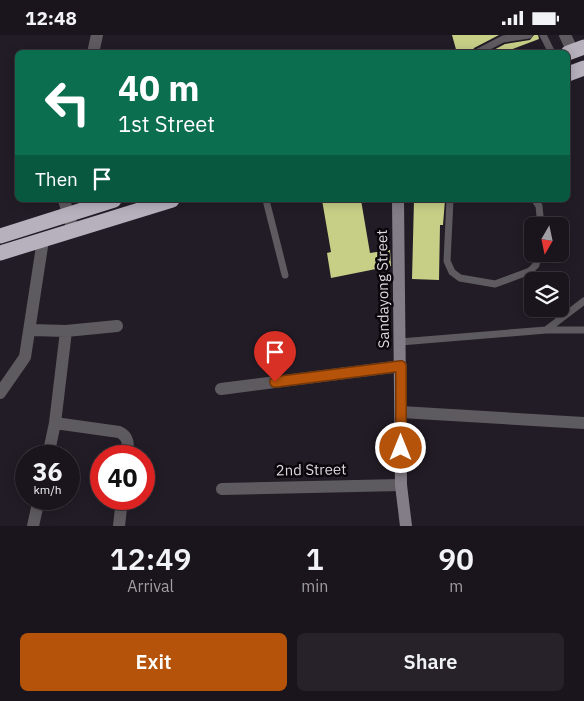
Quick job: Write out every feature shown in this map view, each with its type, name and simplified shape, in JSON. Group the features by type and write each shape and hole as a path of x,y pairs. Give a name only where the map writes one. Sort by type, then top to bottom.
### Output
{"highway":[{"path":"570,73 584,68"},
{"path":"0,235 67,207 101,202"},
{"path":"0,253 166,202"}],"street":[{"path":"94,50 97,35"},
{"path":"565,35 575,51"},
{"name":"Sandayong Street","path":"398,202 401,485 406,526"},
{"path":"67,207 74,231"},
{"path":"0,393 25,357 43,240"},
{"path":"30,330 66,331 117,326"},
{"path":"50,445 55,423 66,331"},
{"path":"222,389 401,366"},
{"path":"401,412 584,423"},
{"path":"55,423 119,432 124,434 128,445"},
{"name":"2nd Street","path":"222,489 401,485"},
{"path":"33,526 37,510"},
{"path":"119,526 121,510"}],"lane":[{"path":"482,50 504,39 530,35"},
{"path":"543,35 550,50"},
{"path":"267,202 285,275"},
{"path":"450,202 447,261 452,272 460,278 495,284 530,271 536,263"},
{"path":"536,202 539,206 540,217"},
{"path":"546,330 584,301"},
{"path":"400,342 546,330 584,330"}],"building":[{"path":"452,35 499,35 473,50 456,50"},
{"path":"534,35 538,35 539,39 510,50 494,50 505,44 530,40"},
{"path":"322,202 361,202 370,253 390,250 391,266 331,278 327,253 331,252"},
{"path":"414,202 445,202 443,225 440,225 439,280 412,279"},
{"path":"280,356 283,373 269,375 266,359"}],"route":[{"path":"275,382 401,366 401,448"}]}
